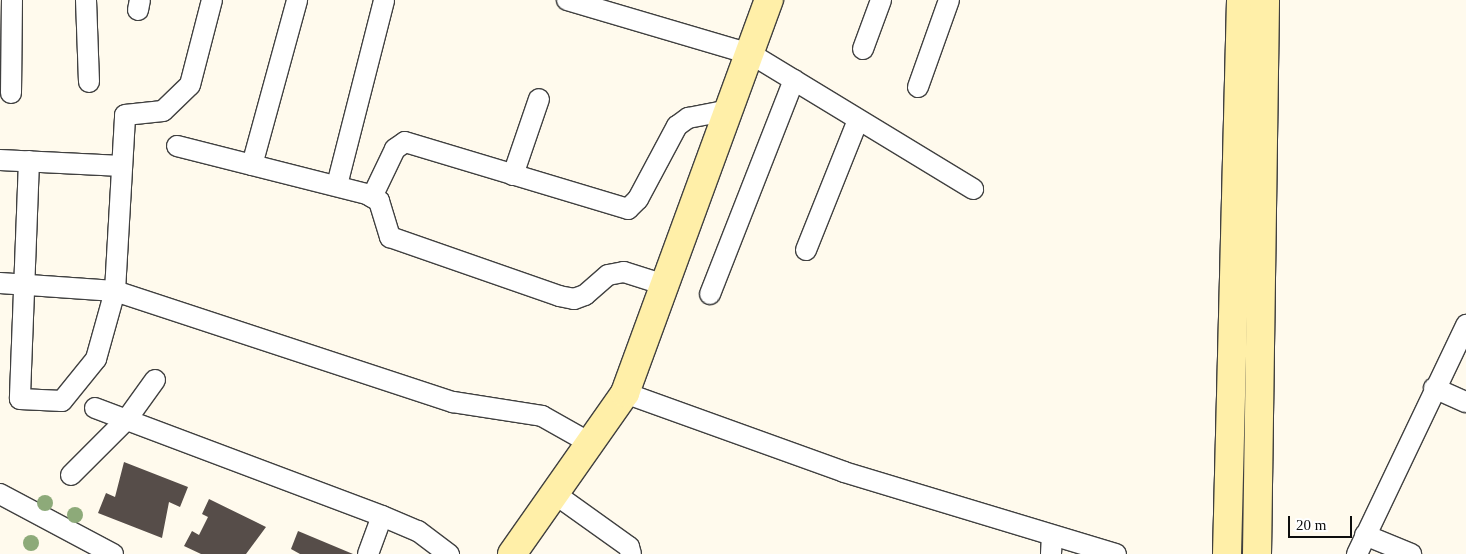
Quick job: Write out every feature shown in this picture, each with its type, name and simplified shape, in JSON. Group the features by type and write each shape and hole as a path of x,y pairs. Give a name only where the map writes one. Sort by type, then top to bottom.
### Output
{"street":[{"path":"11,93 12,0"},
{"path":"86,0 89,82"},
{"path":"29,161 20,399 62,401 96,360 115,291 125,115 163,111 190,85 212,0"},
{"path":"252,166 297,0"},
{"path":"337,185 384,0"},
{"path":"567,0 751,54 973,189"},
{"path":"512,554 624,393 751,54 769,0"},
{"path":"862,49 880,0"},
{"path":"918,87 949,0"},
{"path":"1227,554 1241,0"},
{"path":"1257,554 1266,0"},
{"path":"710,294 794,80"},
{"path":"513,175 539,99"},
{"path":"372,197 395,149 405,142 628,210 677,126 688,118 730,110"},
{"path":"806,250 858,120"},
{"path":"176,146 252,166 337,185 372,197 379,201 390,237 558,296 574,299 585,295 608,274 624,272 665,285"},
{"path":"0,160 122,166"},
{"path":"0,283 115,291 453,402 542,416 590,443"},
{"path":"1357,554 1434,388 1466,324"},
{"path":"71,475 127,420 155,380"},
{"path":"1434,388 1466,402"},
{"path":"624,393 1052,545 1116,554"},
{"path":"96,408 382,516 418,531 449,554"},
{"path":"0,494 113,554"},
{"path":"554,494 629,547 631,554"},
{"path":"368,554 382,516"},
{"path":"1365,536 1410,554"}],"building":[{"path":"124,462 188,487 180,507 169,502 162,538 98,513 106,493 115,497"},
{"path":"209,499 266,527 246,554 201,554 184,546 192,531 199,535 208,517 202,514"},
{"path":"298,531 353,554 300,554 291,549"}]}
